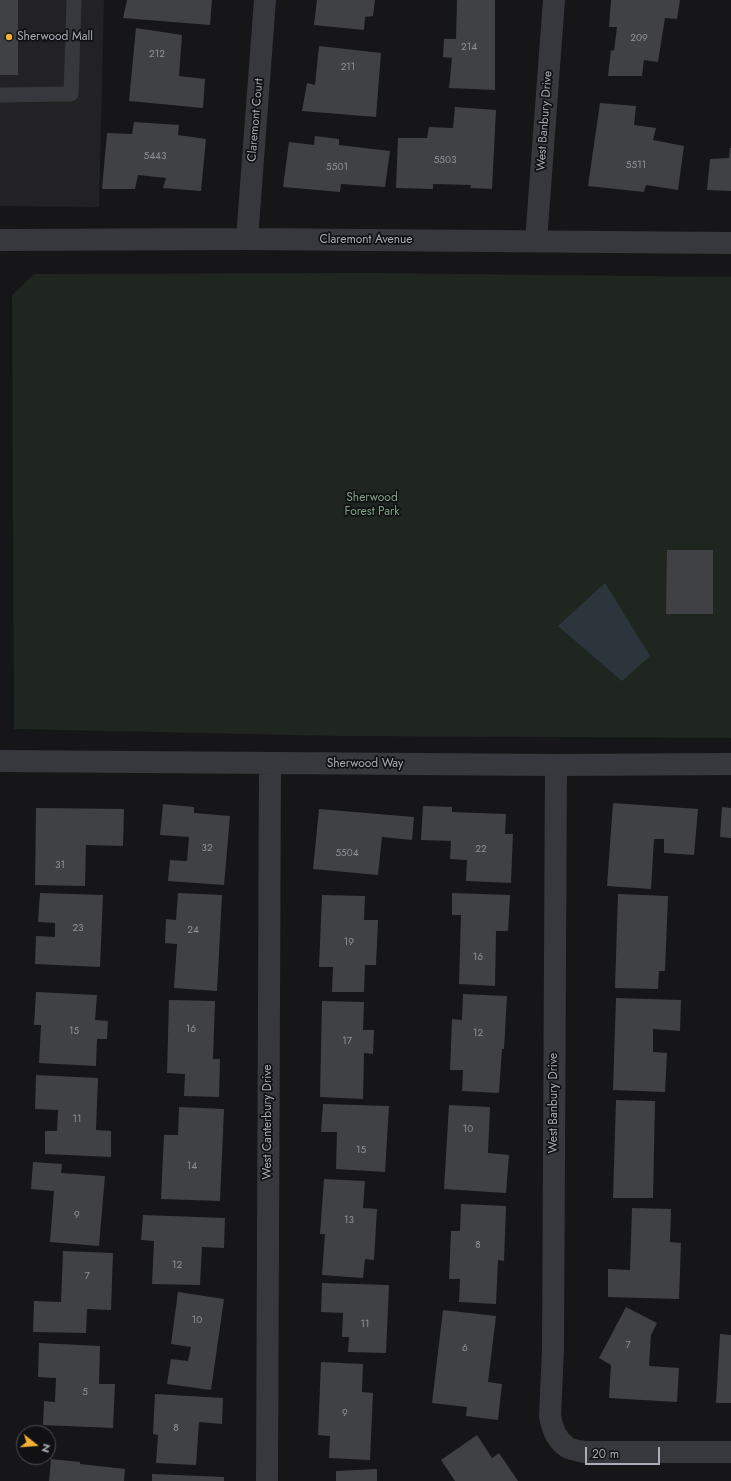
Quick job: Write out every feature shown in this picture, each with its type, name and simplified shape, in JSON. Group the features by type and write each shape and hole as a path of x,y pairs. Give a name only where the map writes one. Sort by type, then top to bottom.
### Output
{"street":[{"name":"Claremont Court","path":"247,239 265,0"},
{"name":"West Banbury Drive","path":"536,241 554,0"},
{"name":"Claremont Avenue","path":"0,240 247,239 731,243"},
{"name":"Sherwood Way","path":"0,761 270,764 731,764"},
{"name":"West Canterbury Drive","path":"267,1481 270,764"},
{"name":"West Banbury Drive","path":"556,765 553,1348 550,1416 551,1426 557,1438 567,1447 585,1452 731,1452"}],"lane":[{"path":"0,95 71,94 74,0"}],"shaded area":[{"path":"0,0 104,0 99,207 0,206"},
{"path":"605,583 650,656 622,681 558,626"}],"green space":[{"name":"Sherwood Forest Park","path":"373,273 731,277 731,738 341,736 14,729 12,295 34,274"}],"building":[{"name":"Sherwood Mall","path":"0,0 18,0 18,75 0,75"},
{"path":"127,0 212,0 210,25 123,18"},
{"path":"317,0 375,0 373,16 365,17 364,30 314,25"},
{"path":"457,0 495,0 495,90 449,88 452,58 443,57 444,39 456,39"},
{"path":"611,0 680,0 677,19 665,18 658,62 644,60 642,76 608,76 611,50 614,51 617,27 609,27"},
{"path":"136,28 182,35 179,76 205,79 203,108 129,101"},
{"path":"319,46 381,53 376,117 302,111 307,83 315,85"},
{"path":"600,103 636,106 634,125 656,128 653,140 684,146 678,190 646,185 644,192 588,186"},
{"path":"455,107 496,110 492,189 470,188 471,185 433,184 433,189 396,188 398,138 427,138 429,127 453,128"},
{"path":"134,122 179,125 178,135 206,139 201,191 163,188 166,178 138,175 135,189 102,189 107,133 132,134"},
{"path":"315,136 339,139 339,145 390,151 385,187 341,184 340,192 283,187 289,142 314,145"},
{"path":"730,148 731,191 707,190 710,159 729,158"},
{"path":"667,550 713,550 713,614 666,614"},
{"path":"613,803 698,809 694,855 664,853 664,839 654,839 651,889 607,886"},
{"path":"163,804 194,807 194,813 230,816 224,885 168,881 170,860 187,861 189,837 160,835"},
{"path":"423,806 452,807 452,812 506,814 505,834 513,834 511,883 466,881 467,860 450,859 451,841 421,840"},
{"path":"722,807 731,808 731,838 720,837"},
{"path":"36,808 124,809 123,846 86,845 85,886 35,885"},
{"path":"319,809 414,817 412,840 382,837 378,875 313,869"},
{"path":"40,893 103,895 100,967 35,964 36,936 55,937 55,923 38,922"},
{"path":"178,893 222,895 217,991 174,988 177,944 165,943 166,919 176,920"},
{"path":"452,893 510,895 508,931 496,931 495,986 459,984 461,915 452,915"},
{"path":"618,894 668,896 665,971 659,971 658,989 615,988"},
{"path":"322,895 365,896 364,920 378,920 376,965 365,965 364,992 332,992 333,967 319,967"},
{"path":"36,992 97,995 95,1020 108,1021 107,1039 97,1039 96,1066 39,1063 41,1025 34,1025"},
{"path":"463,994 507,996 504,1049 502,1049 499,1093 462,1091 463,1070 450,1070 452,1019 462,1020"},
{"path":"616,998 681,1000 680,1031 653,1029 653,1052 667,1053 665,1092 613,1090"},
{"path":"169,1000 215,1001 213,1059 220,1059 219,1097 184,1096 185,1074 167,1073"},
{"path":"322,1001 364,1002 363,1030 374,1030 373,1054 364,1053 363,1099 320,1097"},
{"path":"36,1075 98,1078 96,1130 111,1131 111,1157 45,1154 45,1131 57,1131 58,1110 35,1109"},
{"path":"616,1100 655,1101 653,1198 613,1198"},
{"path":"323,1104 389,1106 385,1172 336,1169 337,1132 321,1132"},
{"path":"449,1105 490,1107 488,1153 509,1155 506,1193 444,1189"},
{"path":"179,1107 224,1109 220,1201 161,1199 164,1135 178,1135"},
{"path":"33,1162 62,1164 61,1173 105,1176 99,1246 50,1242 54,1191 31,1189"},
{"path":"324,1179 365,1181 363,1208 377,1209 374,1260 365,1259 363,1278 322,1275 325,1234 320,1234"},
{"path":"461,1204 506,1206 504,1261 498,1260 496,1304 459,1302 460,1279 449,1279 451,1231 460,1231"},
{"path":"632,1208 671,1209 670,1242 681,1243 679,1299 608,1297 608,1269 630,1270"},
{"path":"143,1215 225,1218 224,1248 202,1247 200,1285 152,1284 154,1241 141,1240"},
{"path":"63,1251 113,1253 111,1310 87,1309 86,1333 33,1332 34,1301 61,1302"},
{"path":"322,1283 389,1285 386,1353 348,1352 349,1337 342,1337 343,1313 321,1312"},
{"path":"178,1292 224,1299 211,1390 167,1384 171,1359 188,1361 191,1347 171,1344"},
{"path":"626,1307 657,1323 651,1335 649,1366 679,1368 677,1402 609,1398 611,1365 599,1358"},
{"path":"443,1310 496,1316 488,1382 502,1384 498,1420 466,1416 467,1407 432,1403"},
{"path":"720,1334 731,1335 731,1403 716,1403"},
{"path":"39,1343 100,1346 99,1384 115,1384 113,1428 43,1425 44,1401 55,1402 56,1378 38,1377"},
{"path":"321,1362 363,1364 362,1392 373,1393 370,1460 329,1458 330,1436 318,1435"},
{"path":"155,1394 223,1398 222,1424 199,1422 196,1465 156,1463 158,1435 153,1434"},
{"path":"477,1435 492,1458 499,1453 518,1481 455,1481 441,1460"},
{"path":"56,1460 125,1469 124,1481 49,1481 50,1465 56,1465"},
{"path":"377,1469 377,1481 336,1481 336,1471"},
{"path":"152,1474 224,1477 224,1481 152,1481"}],"place":[{"name":"Sherwood Mall","path":"9,37"}]}
